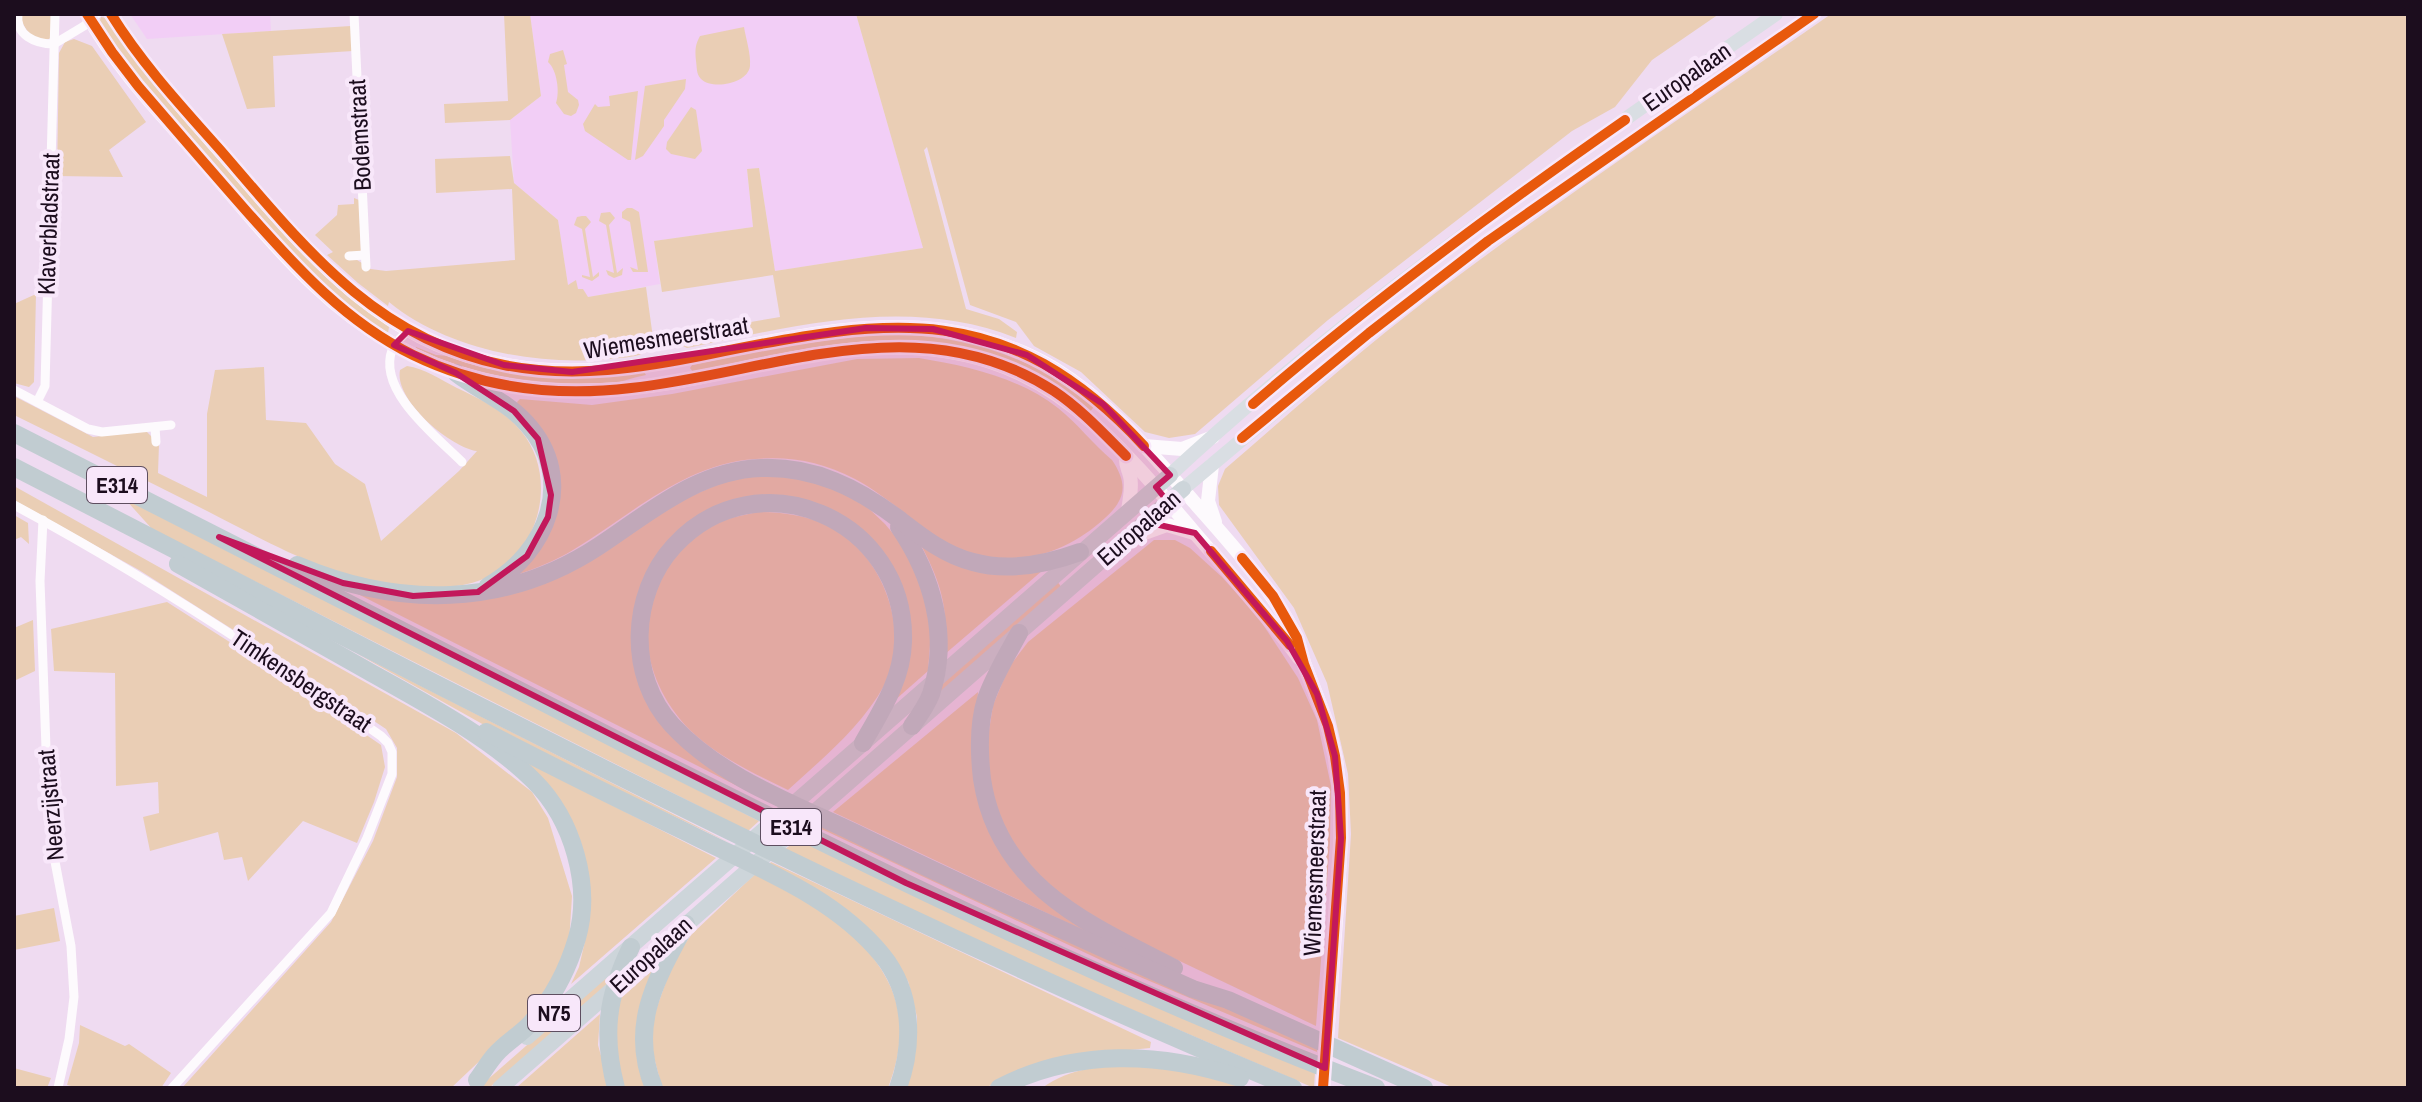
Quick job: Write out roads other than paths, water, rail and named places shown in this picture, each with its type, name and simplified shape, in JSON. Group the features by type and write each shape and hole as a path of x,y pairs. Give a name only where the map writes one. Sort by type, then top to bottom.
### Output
{"highway":[{"path":"456,373 514,411 528,424 547,460 551,477 548,517 540,536 514,569 478,592"},
{"name":"E314","path":"14,433 708,786 906,883 1101,973 1376,1088"},
{"name":"E314","path":"14,467 856,893 1074,994 1293,1088"},
{"path":"219,537 343,583 377,591 440,596 478,592 517,585 557,569 707,479 744,470 788,469 816,473 847,486 949,554 974,563 1017,567 1080,552"},
{"name":"Europalaan","path":"473,1084 1170,475"},
{"name":"Europalaan","path":"500,1088 1183,489"},
{"path":"863,743 898,675 903,645 903,620 892,581 877,555 855,532 830,516 798,506 764,504 730,510 699,524 673,547 653,576 643,605 639,635 642,666 652,694 670,722 697,749 741,778 916,863 1193,989 1228,1000 1424,1088"},
{"path":"888,511 925,569 934,598 938,628 934,682 929,698 912,726"},
{"path":"158,541 177,563 447,715 517,766 545,794 566,831 577,860 582,889 577,939 558,983 528,1026 496,1055 473,1084"},
{"path":"1019,633 997,674 981,719 980,764 984,792 1002,840 1018,865 1040,889 1067,909 1101,931 1188,975 1228,1000"},
{"path":"447,715 794,886 857,927 884,957 904,998 908,1039 905,1066 898,1088"},
{"path":"654,1088 646,1063 644,1031 649,1000 661,968 686,924"},
{"path":"616,1088 608,1052 608,1020 612,990 631,947"},
{"path":"999,1088 1027,1074 1075,1062 1130,1057 1174,1060 1272,1088"},
{"path":"1029,1088 1075,1062"}],"main road":[{"name":"Wiemesmeerstraat","path":"111,14 154,75 307,251 359,298 408,331 441,347 517,367 572,372 668,363 833,331 878,327 933,329 997,342 1053,368 1103,404 1183,489 1273,596 1297,638 1328,726 1340,793 1338,889 1323,1088"},
{"name":"Europalaan","path":"1170,475 1384,296 1481,222 1776,14"},
{"name":"Europalaan","path":"1183,489 1369,333 1498,234 1814,14"},
{"name":"Wiemesmeerstraat","path":"91,16 138,86 295,267 345,312 394,345 456,373 525,389 597,391 671,382 841,350 876,347 921,347 965,355 1026,376 1054,391 1083,413 1156,487 1304,664"},
{"path":"1144,446 1182,449 1214,437"},
{"path":"1126,456 1125,465 1130,474 1131,487 1128,512"},
{"path":"1212,465 1208,501 1215,526"},
{"path":"1126,541 1167,525 1195,533"}],"street":[{"name":"Klaverbladstraat","path":"37,402 45,386 55,14"},
{"name":"Bodemstraat","path":"354,14 366,267"},
{"path":"16,16 21,31 31,40 54,44 91,16"},
{"path":"349,256 365,255"},
{"path":"408,331 394,345 389,366 399,394 462,462"},
{"path":"14,390 88,429 102,432 171,425"},
{"path":"155,427 156,442"},
{"name":"Timkensbergstraat","path":"14,505 233,635 342,708 388,743 394,760 392,774 367,838 327,919 172,1088"},
{"name":"Neerzijstraat","path":"43,520 40,581 47,776 53,851 71,946 74,997 58,1088"}]}
